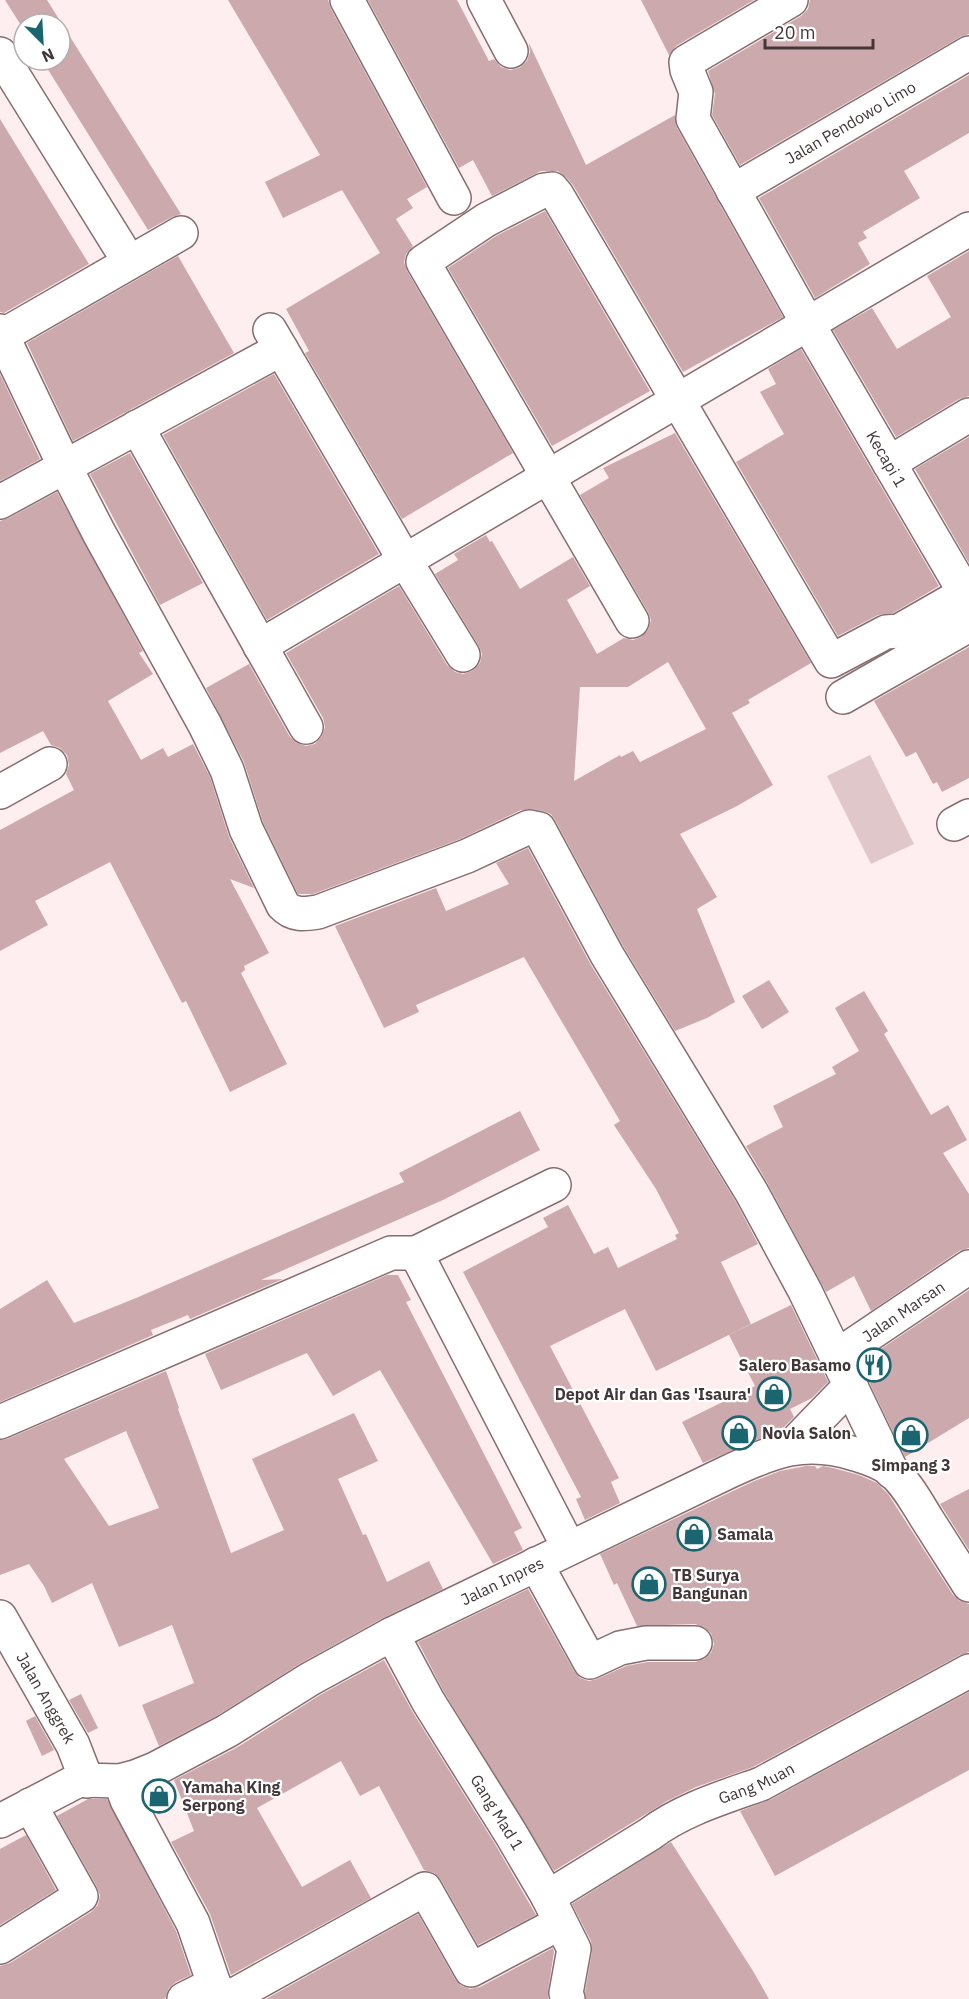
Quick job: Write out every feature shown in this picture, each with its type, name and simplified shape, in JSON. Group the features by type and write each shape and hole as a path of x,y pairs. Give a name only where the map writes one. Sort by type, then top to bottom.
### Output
{"street":[{"path":"346,0 454,198"},
{"path":"484,0 511,51"},
{"name":"Kecapi 1","path":"791,0 686,62 696,92 693,119 808,324 967,592"},
{"name":"Jalan Pendowo Limo","path":"733,191 969,53"},
{"path":"0,54 120,246"},
{"path":"632,621 423,262 486,220 544,190 552,189 557,195 831,661 886,632 899,631 967,592"},
{"path":"260,646 969,229"},
{"path":"181,233 1,334 99,533 206,725 227,770 246,829 283,905 288,911 295,913 318,912 467,856 530,827 539,828 608,955 752,1193 805,1291 892,1472"},
{"path":"0,502 137,427 275,340 463,655"},
{"path":"889,463 969,415"},
{"path":"137,427 306,727"},
{"path":"843,697 969,625"},
{"path":"0,792 50,764"},
{"path":"0,1422 391,1253 416,1253 554,1185"},
{"path":"416,1253 568,1548"},
{"name":"Jalan Marsan","path":"837,1356 969,1267"},
{"path":"790,1448 851,1385"},
{"name":"Jalan Inpres","path":"0,1821 73,1783 120,1781 135,1777 195,1748 260,1712 310,1679 392,1634 733,1469 790,1448 812,1446 835,1448 869,1458 892,1472 915,1500 969,1585"},
{"path":"536,1564 590,1662 620,1648 646,1643 695,1644"},
{"name":"Jalan Anggrek","path":"0,1617 73,1745 87,1781"},
{"name":"Gang Mad 1","path":"392,1634 428,1701 511,1834 574,1949 566,1993 568,1999"},
{"name":"Gang Muan","path":"221,1994 425,1889 471,1970 554,1910 665,1823 729,1795 761,1784 969,1671"},
{"path":"120,1781 127,1800 193,1923 221,1994 184,1999"},
{"path":"0,1947 81,1896 30,1805"}],"shaded area":[{"path":"870,755 914,844 871,864 827,776"}],"building":[{"path":"5,0 47,0 55,12 13,12"},
{"path":"228,0 328,0 427,187 407,199 413,208 396,219 413,246 406,254 404,262 407,271 513,453 402,519 305,353 309,351 286,309 380,253 342,190 283,218 265,182 320,155"},
{"path":"368,0 457,0 489,61 494,59 501,67 510,70 519,68 527,61 530,52 529,43 586,165 675,115 677,128 783,317 683,372 573,185 566,177 558,171 541,171 492,196 473,160 459,168"},
{"path":"641,0 754,0 676,46 669,55"},
{"path":"810,0 969,0 969,34 960,37 740,165 712,115 715,94 708,71 801,16 808,9"},
{"path":"72,40 181,214 148,230 49,72 72,72"},
{"path":"969,75 969,133 904,171 920,198 863,232 867,238 858,243 870,264 815,298 759,198"},
{"path":"0,119 89,264 4,313 0,312"},
{"path":"545,211 650,391 552,446 448,268 496,236"},
{"path":"969,251 969,396 959,399 896,437 833,330 872,308 897,349 951,317 927,276"},
{"path":"178,256 234,353 73,441 27,343"},
{"path":"801,349 939,586 893,613 878,615 838,636 736,462 784,434 760,392 776,384 768,369"},
{"path":"0,374 40,459 0,481"},
{"path":"274,374 379,554 267,620 163,435"},
{"path":"675,433 811,663 748,700 750,703 732,713 773,785 680,834 717,897 697,909 735,1002 707,1018 675,1031 623,946 555,820 551,814 543,811 521,810 460,839 313,894 298,894 263,822 244,762 206,688 249,664 290,737 306,746 315,744 322,736 325,727 323,718 286,653 399,586 447,665 455,672 463,674 472,671 480,663 482,654 479,646 435,574 458,560 454,554 486,535 490,542 492,541 520,589 573,557 590,586 567,600 597,654 624,638 633,640 641,637 648,630 651,620 648,612 580,495 609,478 603,468","holes":["668,662 706,729 640,762 633,751 621,757 620,755 574,781 580,687 628,687"]},
{"path":"969,437 969,563 915,469"},
{"path":"130,453 203,583 160,605 90,474"},
{"path":"57,492 143,651 139,653 153,674 108,701 141,760 163,748 168,757 193,744 210,777 229,837 254,888 230,879 269,953 244,966 245,970 241,973 287,1064 230,1092 186,1001 182,1003 110,862 35,901 48,925 0,951 0,830 74,790 66,774 69,765 67,755 60,748 51,745 43,731 0,753 0,521"},
{"path":"969,647 969,778 942,792 937,782 933,784 916,752 906,757 874,701"},
{"path":"528,848 591,965 736,1202 758,1244 721,1262 751,1324 656,1371 625,1309 550,1346 619,1478 611,1482 620,1503 585,1520 576,1499 581,1497 463,1272 548,1227 543,1218 568,1205 594,1254 608,1247 618,1268 677,1239 675,1235 679,1233 656,1189 614,1125 620,1121 524,957 416,1005 419,1012 384,1028 335,926 436,888 446,911 509,884 496,863"},
{"path":"769,980 789,1012 762,1029 742,996"},
{"path":"864,991 888,1031 884,1034 931,1115 948,1105 967,1140 943,1153 969,1194 969,1248 959,1251 871,1311 854,1276 826,1292 746,1146 783,1127 773,1106 836,1074 832,1067 859,1051 835,1008"},
{"path":"520,1111 540,1150 443,1200 261,1280 283,1279 190,1319 188,1315 151,1330 153,1335 0,1402 0,1309 47,1280 74,1323 404,1182 399,1173"},
{"path":"387,1275 398,1275 411,1300 406,1302 522,1528 514,1532 523,1550 493,1564 380,1370 333,1396 307,1353 221,1390 205,1354"},
{"path":"969,1290 969,1418 905,1457 860,1363"},
{"path":"791,1305 828,1382 812,1398 790,1409 794,1417 779,1432 703,1463 682,1422 755,1386 729,1335"},
{"path":"166,1371 231,1553 284,1530 252,1459 354,1413 378,1461 338,1479 363,1535 366,1534 387,1582 429,1561 443,1589 383,1618 301,1663 218,1715 159,1746 142,1705 194,1683 172,1625 119,1647 92,1583 52,1603 29,1564 0,1575 0,1440","holes":["126,1431 159,1508 109,1526 64,1459"]},
{"path":"815,1466 817,1469 823,1466 859,1475 877,1483 888,1494 953,1595 969,1604 969,1652 753,1767 696,1787 667,1801 554,1871 444,1692 418,1642 528,1589 580,1678 589,1681 626,1666 648,1662 695,1662 704,1659 711,1653 714,1644 711,1633 704,1627 695,1624 637,1626 617,1583 614,1585 600,1554 752,1482 780,1471"},
{"path":"969,1489 969,1550 940,1504"},
{"path":"384,1660 412,1711 495,1844 536,1915 478,1945 441,1880 434,1873 424,1870 379,1786 360,1796 341,1761 257,1808 302,1887 350,1860 371,1898 231,1975 210,1914 171,1842 194,1831 174,1780 236,1748 320,1695"},
{"path":"969,1692 969,1770 775,1876 740,1811 770,1800"},
{"path":"81,1694 98,1728 88,1733 69,1700"},
{"path":"35,1716 54,1750 42,1756 26,1721"},
{"path":"88,1799 107,1799 176,1931 191,1975 169,1988 165,1999 0,1999 0,1966 10,1963 91,1912 98,1905 100,1895 97,1887 57,1816"},
{"path":"26,1835 56,1890 0,1925 0,1849"},
{"path":"671,1842 769,1999 586,1999 585,1992 592,1952 591,1941 572,1904"},
{"path":"418,1914 455,1979 461,1986 470,1989 480,1987 553,1948 548,1999 266,1999"}],"place":[{"name":"Salero Basamo","path":"874,1365"},
{"name":"Depot Air dan Gas 'Isaura'","path":"774,1394"},
{"name":"Novia Salon","path":"739,1433"},
{"name":"Simpang 3","path":"911,1435"},
{"name":"Samala","path":"694,1534"},
{"name":"TB Surya Bangunan","path":"649,1584"},
{"name":"Yamaha King Serpong","path":"159,1796"}]}
